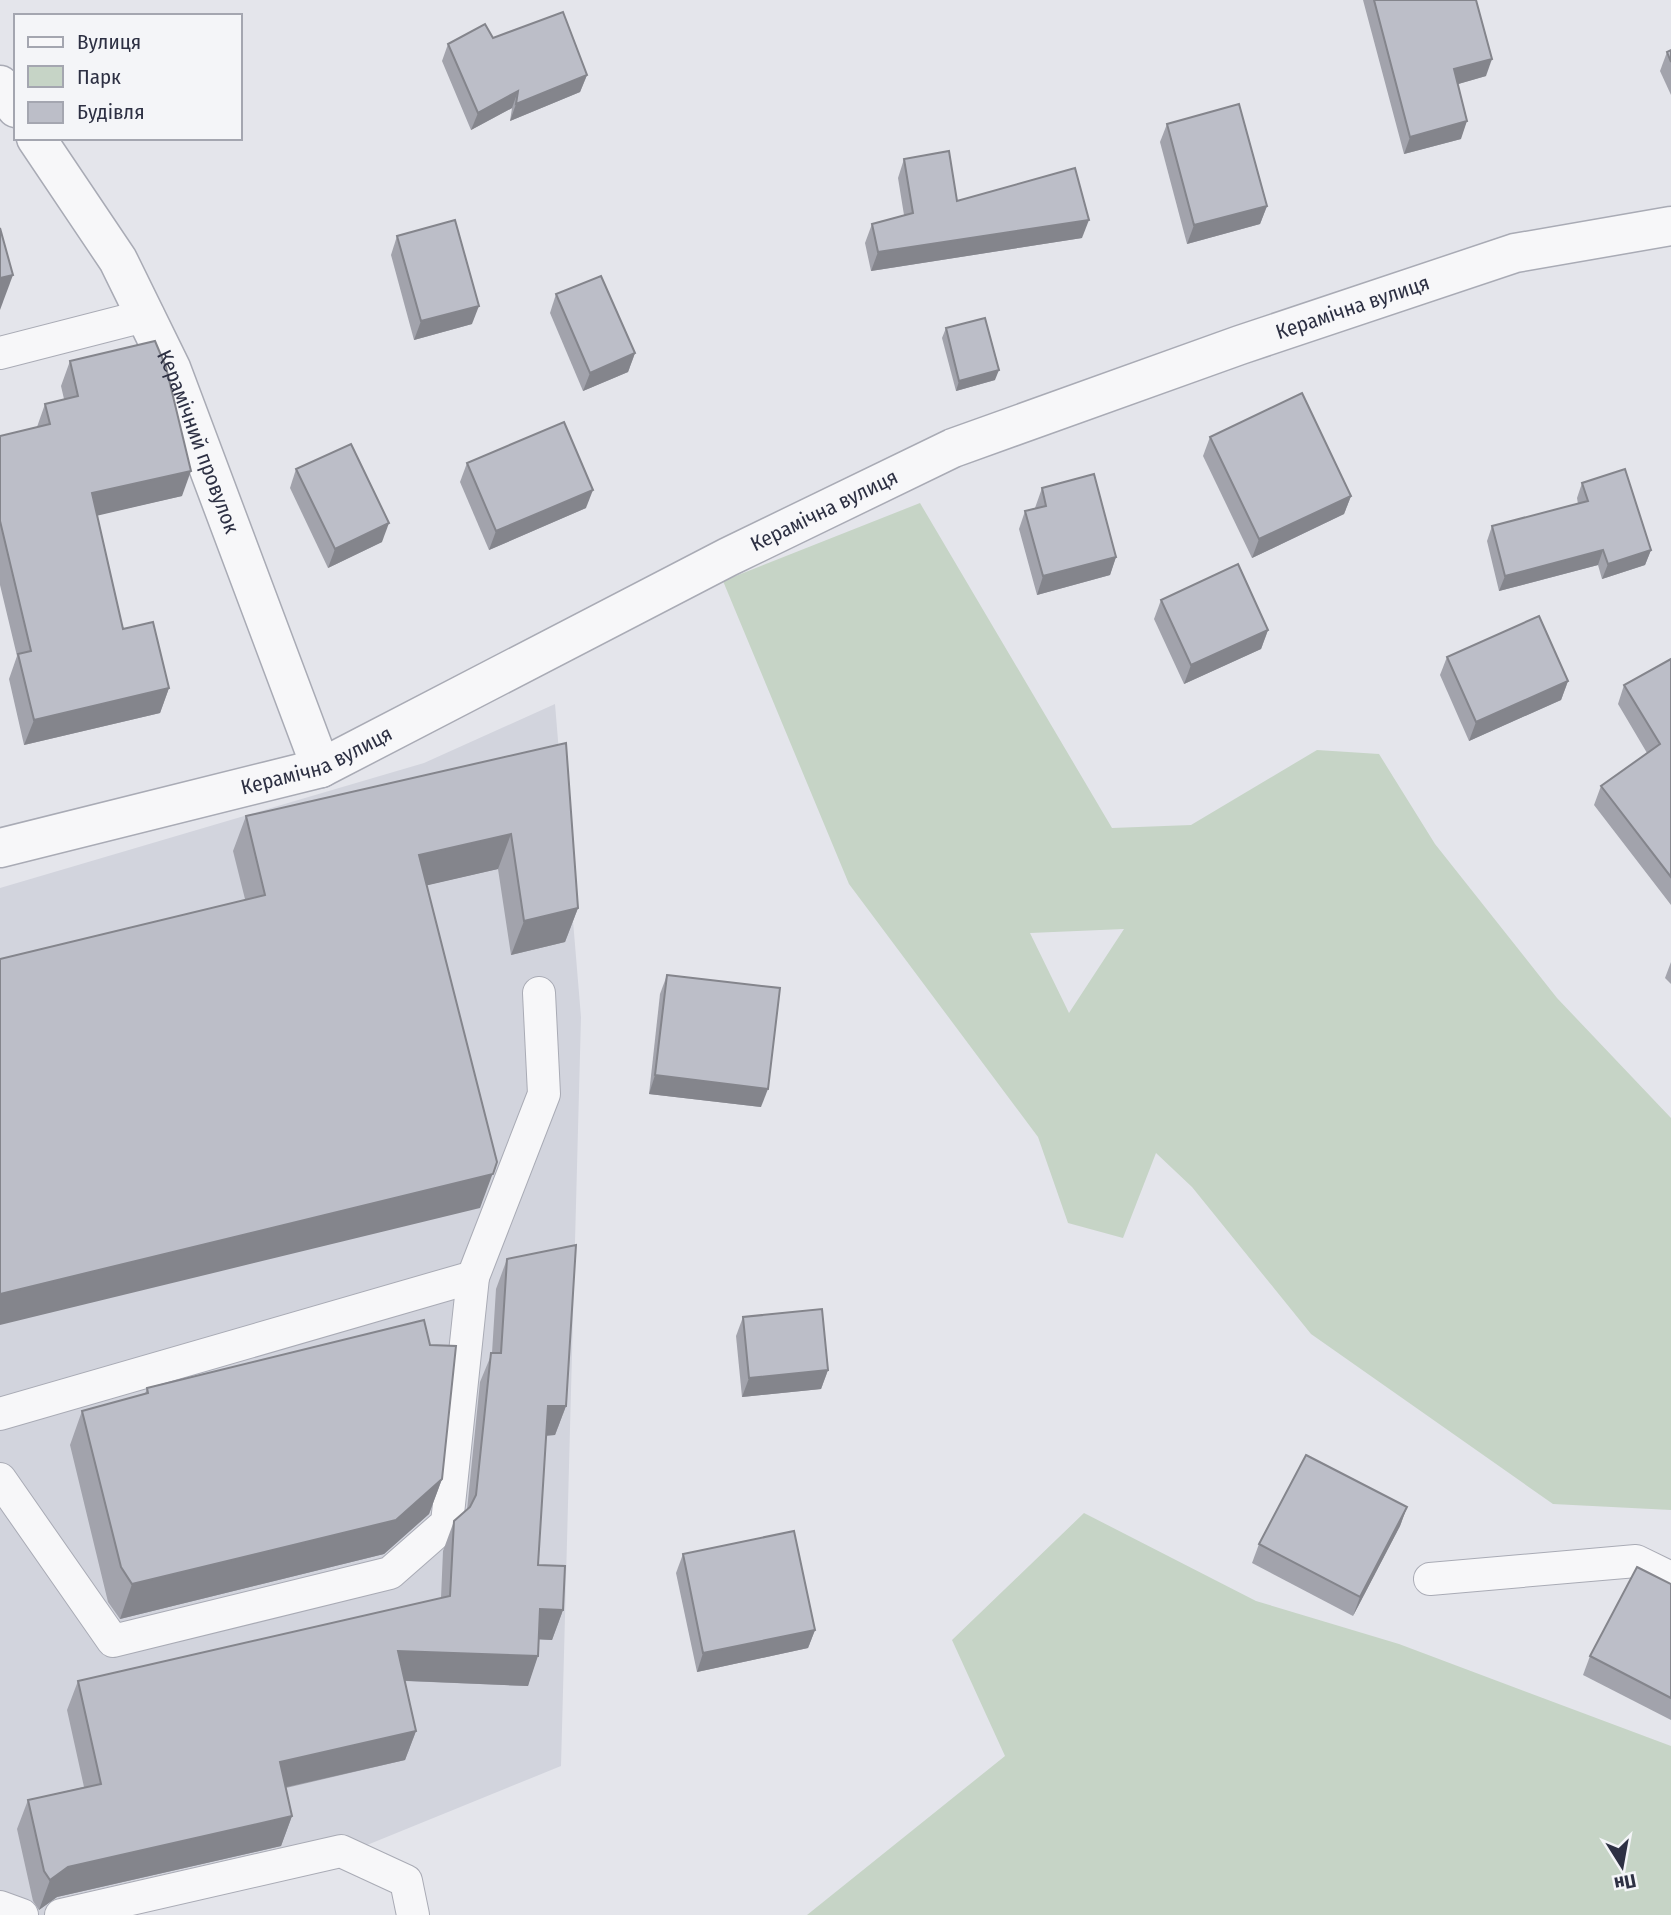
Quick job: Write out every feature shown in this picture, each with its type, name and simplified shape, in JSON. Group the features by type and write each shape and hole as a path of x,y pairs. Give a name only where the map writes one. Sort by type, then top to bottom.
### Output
{"street":[{"path":"0,85 14,105"},
{"name":"Керамічний провулок","path":"37,140 118,260 148,315 172,368 321,768"},
{"name":"Керамічна вулиця","path":"0,848 321,768 728,557 953,448 1240,345 1515,253 1671,226"}],"lane":[{"path":"0,353 148,315"},
{"path":"0,1479 113,1641 390,1573 447,1523 474,1278 544,1094 539,993"},
{"path":"0,1414 474,1278"},
{"path":"1430,1580 1636,1561 1671,1578"},
{"path":"61,1915 341,1852 406,1881 414,1915"},
{"path":"0,1907 22,1915"}],"shaded area":[{"path":"555,704 581,1017 561,1766 318,1865 103,1915 0,1915 0,888 424,763"}],"green space":[{"path":"920,503 1112,828 1191,825 1317,750 1379,754 1435,844 1557,998 1671,1118 1671,1510 1553,1504 1311,1334 1192,1187 1156,1153 1123,1238 1068,1223 1038,1137 849,884 723,581","holes":["1124,929 1069,1013 1030,933"]},
{"path":"1084,1513 1256,1601 1399,1644 1671,1746 1671,1915 807,1915 1005,1756 952,1640"}],"building":[{"path":"1374,0 1476,0 1492,59 1454,69 1467,121 1410,137"},
{"path":"563,12 587,75 516,104 518,91 478,113 448,44 485,24 493,38"},
{"path":"1239,104 1267,206 1194,225 1167,124"},
{"path":"949,151 957,201 1075,168 1089,220 878,252 872,224 913,213 904,159"},
{"path":"455,220 479,306 421,321 397,236"},
{"path":"0,228 13,275 0,278"},
{"path":"601,276 635,353 590,373 556,294"},
{"path":"985,318 999,370 959,381 946,328"},
{"path":"155,341 166,367 191,471 92,493 123,629 153,622 169,688 34,720 18,654 31,651 0,521 0,436 50,424 45,404 78,396 70,361"},
{"path":"1302,393 1351,496 1259,539 1210,437"},
{"path":"564,422 593,490 496,531 467,463"},
{"path":"351,444 389,523 335,549 296,469"},
{"path":"1625,469 1651,550 1608,564 1603,550 1505,576 1492,526 1588,501 1582,483"},
{"path":"1094,474 1116,557 1043,576 1025,511 1046,506 1042,488"},
{"path":"1238,564 1268,630 1191,665 1161,600"},
{"path":"1539,616 1568,681 1476,722 1447,657"},
{"path":"1671,659 1671,877 1601,786 1660,744 1624,685"},
{"path":"566,743 578,908 524,921 511,834 419,855 497,1162 493,1174 0,1294 0,959 265,895 246,816"},
{"path":"667,975 780,988 768,1089 655,1075"},
{"path":"576,1245 566,1406 548,1406 538,1565 565,1566 563,1610 540,1609 538,1656 398,1651 416,1731 280,1762 292,1816 68,1867 50,1880 44,1871 28,1800 101,1784 78,1681 450,1596 454,1521 470,1507 476,1495 491,1353 501,1353 507,1259"},
{"path":"822,1309 828,1370 749,1378 743,1317"},
{"path":"424,1320 430,1345 456,1346 442,1479 396,1520 132,1584 121,1567 82,1411 148,1393 147,1388"},
{"path":"1306,1455 1407,1507 1360,1597 1259,1544"},
{"path":"794,1531 815,1630 703,1653 683,1554"},
{"path":"1637,1567 1671,1584 1671,1698 1590,1656"}]}
